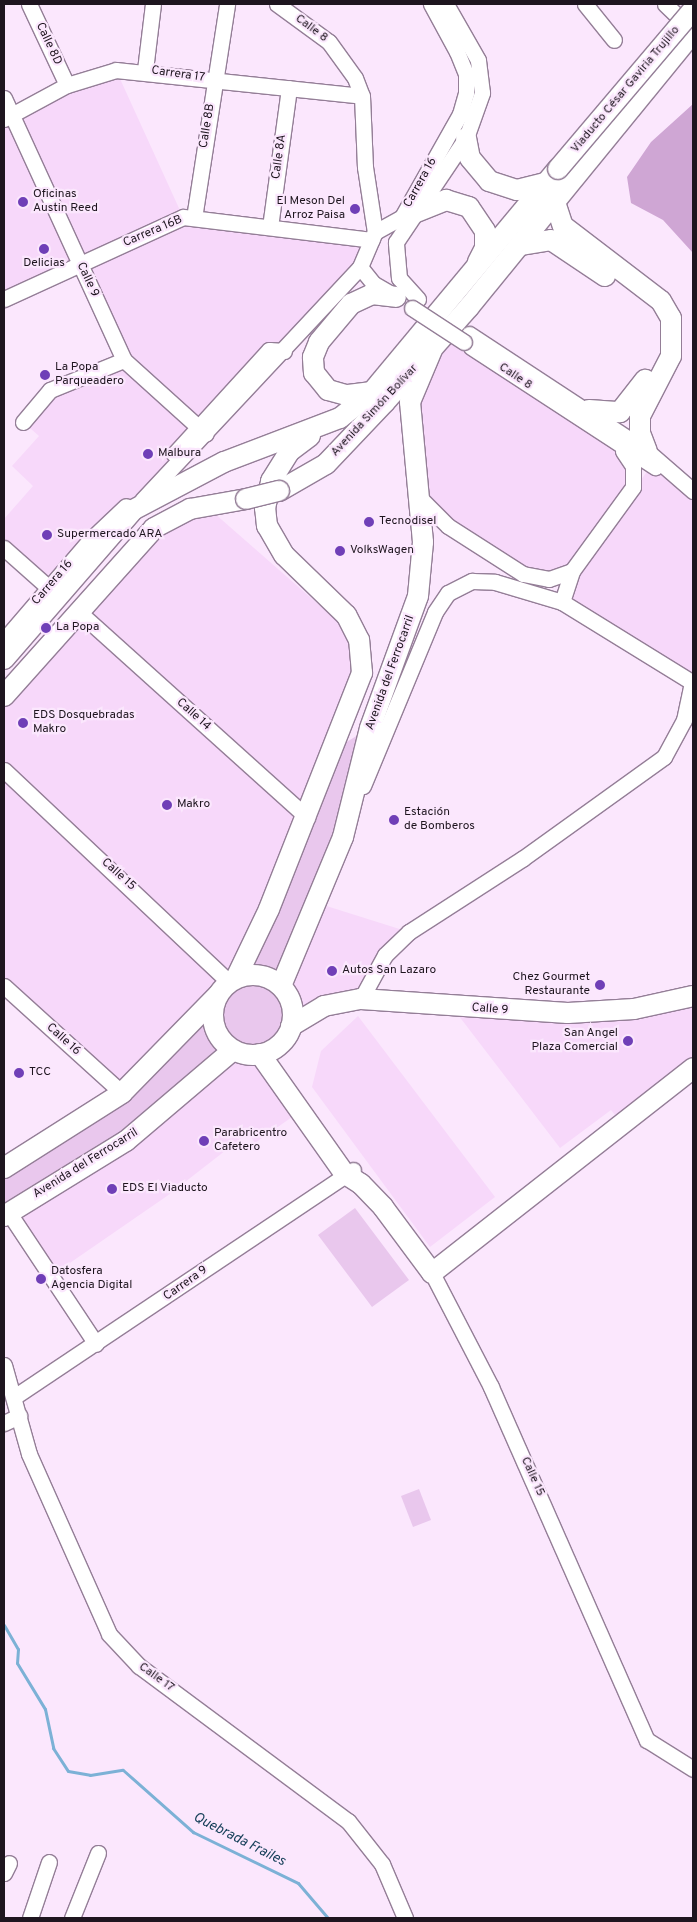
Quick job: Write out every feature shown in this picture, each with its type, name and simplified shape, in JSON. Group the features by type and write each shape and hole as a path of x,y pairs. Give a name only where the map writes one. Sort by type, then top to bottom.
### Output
{"main road":[{"name":"Viaducto César Gaviria Trujillo","path":"557,183 693,10"},
{"name":"Viaducto César Gaviria Trujillo","path":"557,183 693,32"},
{"path":"466,138 475,166 489,181 517,190 557,183 563,226 661,302 671,318 671,356 640,416 640,433 647,451"},
{"name":"Avenida Simón Bolívar","path":"4,696 164,520 190,510 279,491 335,456 432,350 520,246 557,183"},
{"name":"Avenida Simón Bolívar","path":"4,659 129,508 224,462 324,426 372,392 456,294 557,183"},
{"path":"407,218 446,200 465,204 480,217 484,248 456,294"},
{"path":"520,246 540,239 561,244 651,309 662,324 661,352 627,406 610,414 589,410"},
{"path":"372,392 346,395 328,390 314,373 313,357 319,342 351,304 372,294 409,301"},
{"name":"Avenida del Ferrocarril","path":"281,986 343,837 370,728 418,596 422,542 410,402 432,350"},
{"path":"4,1168 122,1093 228,985 263,976 281,986 293,1012 292,1026 266,1052 233,1050 220,1038 213,1021 228,985 306,817 359,684 362,652 339,605 276,546 265,508 271,481 285,457 324,426"},
{"name":"Calle 9","path":"292,1026 324,1006 361,999 568,1014 634,1009 693,996"},
{"name":"Avenida del Ferrocarril","path":"6,1214 126,1141 233,1050"},
{"name":"Calle 15","path":"266,1052 354,1175 432,1273"},
{"path":"432,1273 693,1068"}],"street":[{"name":"Calle 8D","path":"29,4 67,85"},
{"path":"145,70 153,4"},
{"name":"Calle 8B","path":"194,218 227,4"},
{"name":"Calle 8","path":"277,4 338,52 362,96 369,204 374,236"},
{"name":"Carrera 16","path":"407,218 460,114 466,93 466,74 457,52 431,4"},
{"path":"409,301 396,269 395,251 407,218 466,138 478,114 482,80 472,47 446,4"},
{"path":"585,4 614,40"},
{"path":"665,4 693,32"},
{"name":"Carrera 17","path":"8,117 67,85 116,70 145,70 215,80 362,96"},
{"name":"Calle 8A","path":"270,226 290,88"},
{"name":"Calle 9","path":"4,98 8,117 124,360 203,431"},
{"path":"369,204 384,216 407,218"},
{"name":"Carrera 16B","path":"4,299 183,217 374,236"},
{"path":"374,236 407,218"},
{"name":"Carrera 16","path":"4,640 49,588 203,431 268,350 284,352 360,267 374,236"},
{"name":"Calle 8","path":"360,267 374,284 409,301 466,338 589,410 647,451 693,491"},
{"name":"Calle 8","path":"466,338 618,447 676,478"},
{"path":"23,422 50,390 124,360"},
{"path":"562,602 572,571 633,487 633,466 618,447"},
{"path":"417,495 448,526 523,574 549,579 572,571"},
{"path":"4,548 49,588"},
{"path":"343,837 435,612 448,593 464,584 486,580 562,602 693,683 684,720 664,757 522,859 409,932 385,955 361,999"},
{"name":"Calle 14","path":"79,612 306,817"},
{"name":"Calle 15","path":"4,770 228,985"},
{"name":"Calle 16","path":"4,986 122,1093"},
{"name":"Carrera 9","path":"14,1397 354,1175"},
{"path":"6,1214 96,1344"},
{"name":"Calle 15","path":"432,1273 495,1395 647,1740 693,1769"},
{"name":"Calle 17","path":"4,1365 29,1454 69,1550 121,1650 348,1821 382,1864 405,1918"},
{"path":"4,1423 19,1416"},
{"path":"72,1918 98,1853"},
{"path":"30,1918 49,1862"}],"shaded area":[{"path":"116,70 183,217 372,240 360,267 199,428 49,588 4,548 4,519 33,486 12,466 39,436 23,422 50,390 124,360 79,264 4,299 4,98 11,116"},
{"path":"693,104 693,253 663,220 631,203 627,177 651,142"},
{"path":"448,332 618,447 640,481 652,465 693,491 693,683 562,602 572,572 534,578 427,508 409,431"},
{"path":"206,506 359,640 362,652 236,978 122,1093 4,986 4,696 146,536"},
{"path":"370,728 343,837 281,986 293,1012 287,1036 266,1053 242,1053 164,1112 4,1216 4,1168 122,1093 229,982 333,750"},
{"name":"Autos San Lazaro","path":"317,903 409,932 361,999 291,1026 281,986"},
{"path":"693,996 693,1068 622,1124 611,1110 560,1148 452,1007 514,1011"},
{"path":"358,1016 495,1197 430,1247 312,1087 321,1051"},
{"path":"233,1050 251,1055 302,1110 255,1143 248,1133 167,1196 51,1276 9,1213"},
{"path":"355,1208 409,1280 372,1307 318,1235"},
{"path":"419,1489 431,1520 413,1527 401,1496"}],"waterway":[{"name":"Quebrada Frailes","path":"4,1625 18,1649 17,1663 45,1709 53,1748 68,1771 90,1775 123,1770 193,1832 298,1883 328,1918"}],"place":[{"name":"Oficinas Austin Reed","path":"23,202"},
{"name":"El Meson Del Arroz Paisa","path":"355,209"},
{"name":"Delicias","path":"44,249"},
{"name":"La Popa Parqueadero","path":"45,375"},
{"name":"Malbura","path":"148,454"},
{"name":"Tecnodisel","path":"369,522"},
{"name":"Supermercado ARA","path":"47,535"},
{"name":"VolksWagen","path":"340,551"},
{"name":"La Popa","path":"46,628"},
{"name":"EDS Dosquebradas Makro","path":"23,723"},
{"name":"Makro","path":"167,805"},
{"name":"Estación de Bomberos","path":"394,820"},
{"name":"Autos San Lazaro","path":"332,971"},
{"name":"Chez Gourmet Restaurante","path":"600,985"},
{"name":"San Angel Plaza Comercial","path":"628,1041"},
{"name":"TCC","path":"19,1073"},
{"name":"Parabricentro Cafetero","path":"204,1141"},
{"name":"EDS El Viaducto","path":"112,1189"},
{"name":"Datosfera Agencia Digital","path":"41,1279"}]}
